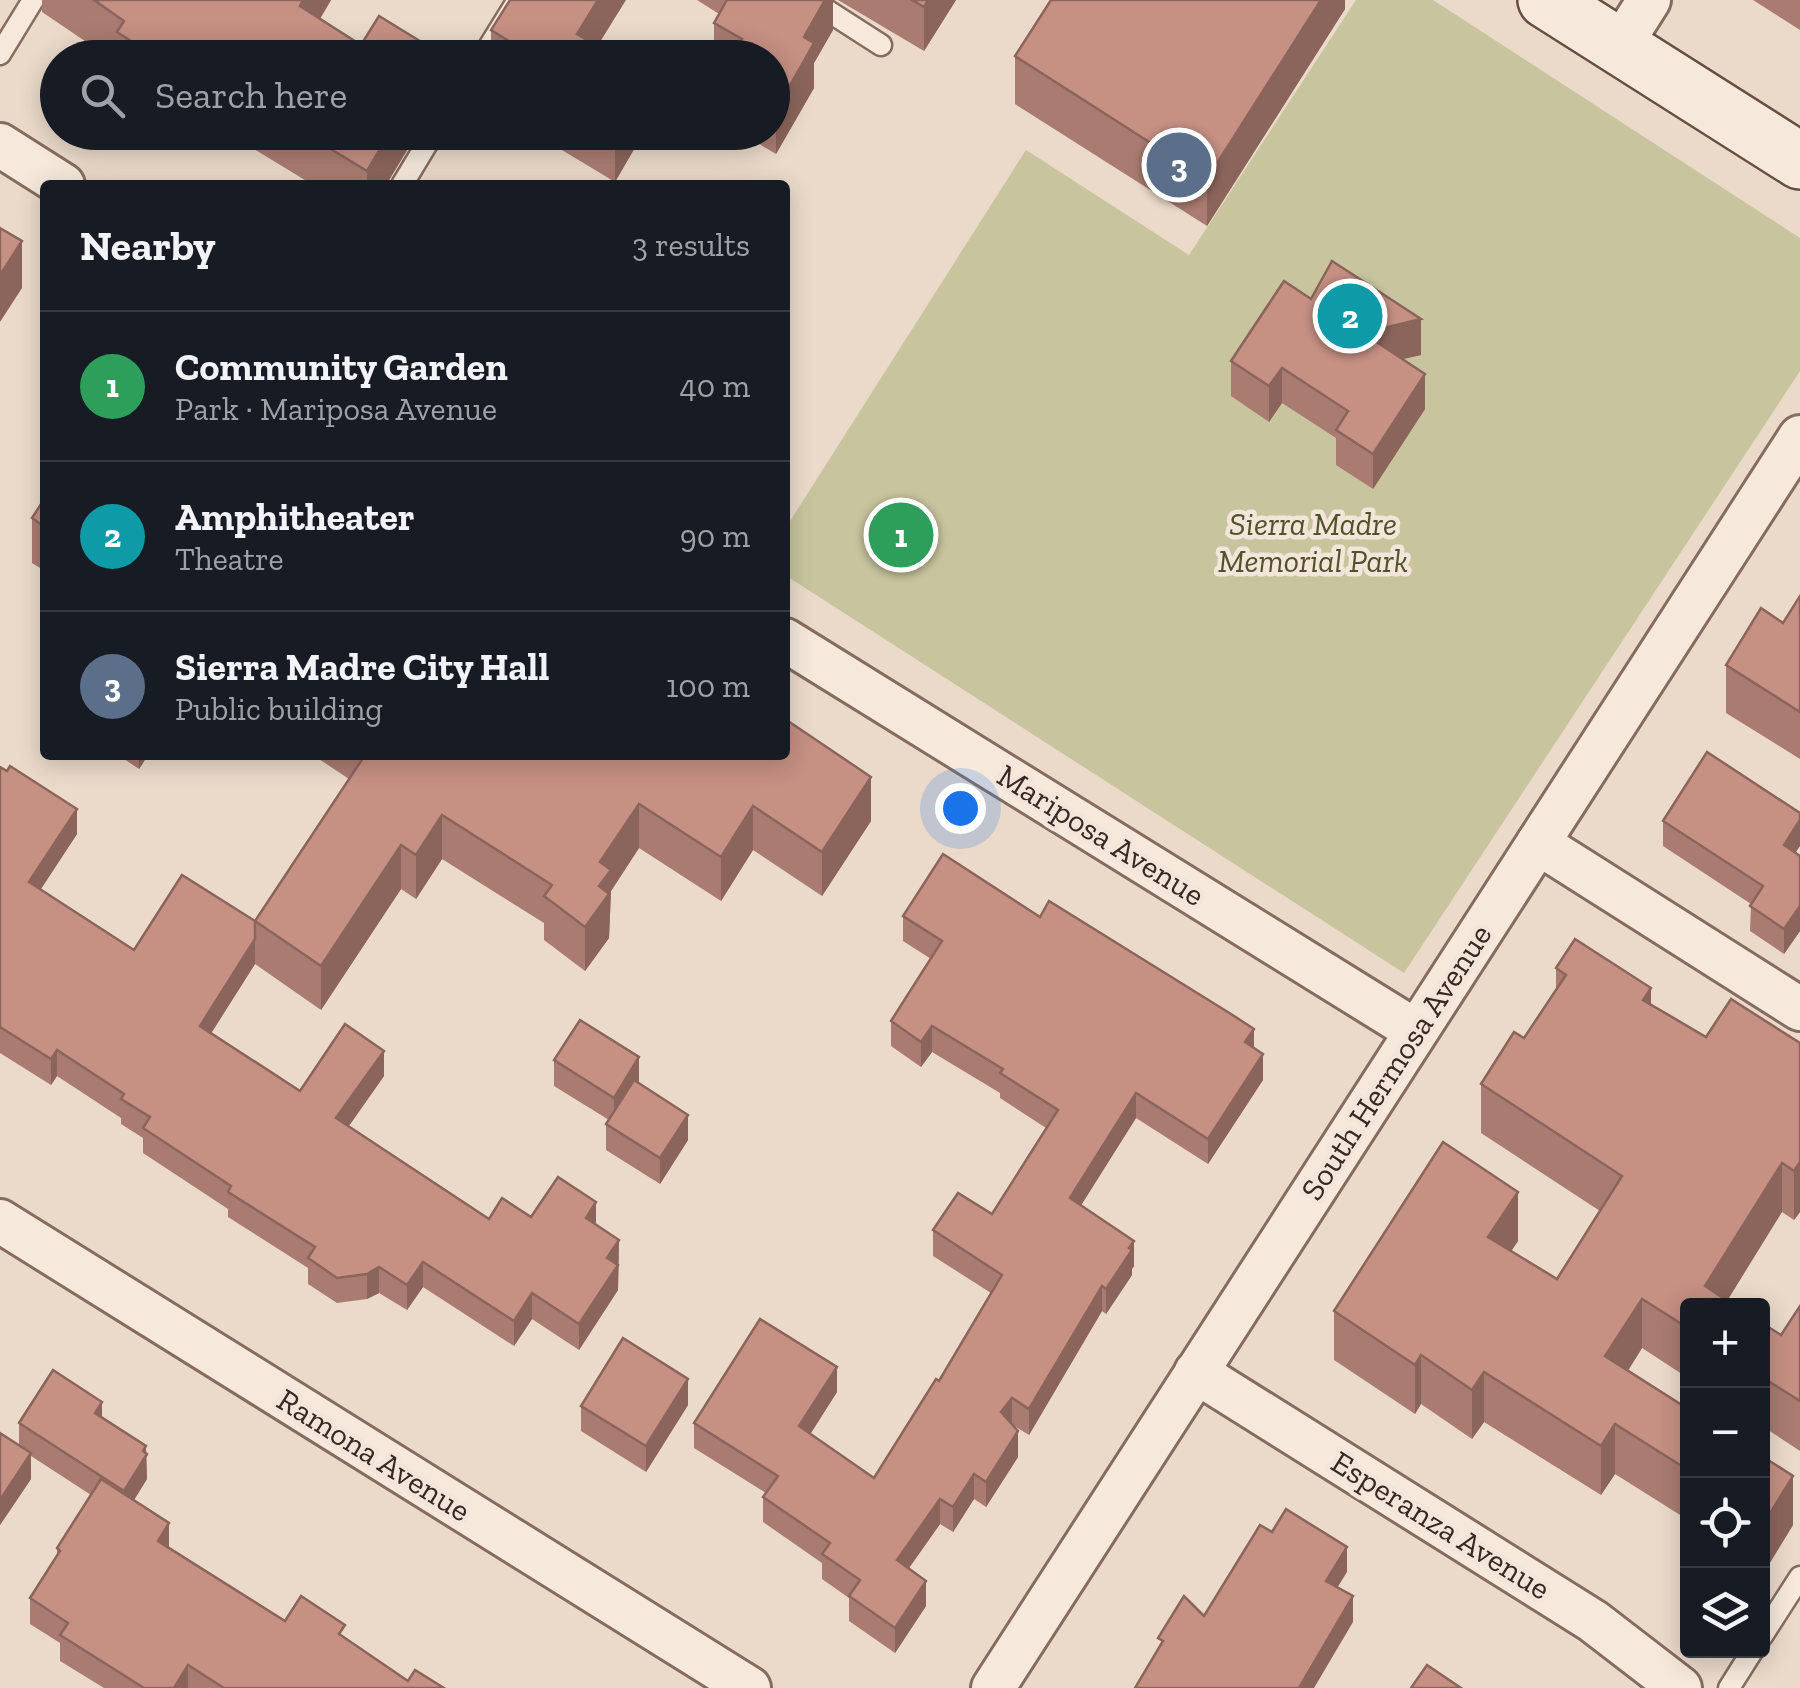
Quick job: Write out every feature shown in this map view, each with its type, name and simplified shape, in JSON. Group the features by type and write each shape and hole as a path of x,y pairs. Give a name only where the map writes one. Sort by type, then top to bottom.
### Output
{"street":[{"path":"1546,0 1800,161"},
{"path":"1620,46 1649,0"},
{"path":"0,145 55,180"},
{"name":"South Hermosa Avenue","path":"994,1688 1800,436"},
{"name":"Mariposa Avenue","path":"790,643 1416,1031"},
{"path":"1538,843 1800,1008"},
{"name":"Ramona Avenue","path":"0,1221 749,1688"},
{"name":"Esperanza Avenue","path":"1196,1372 1593,1621 1680,1688"}],"lane":[{"path":"0,54 34,0"},
{"path":"493,40 518,0"},
{"path":"811,0 881,45"},
{"path":"405,180 423,150"},
{"path":"1770,1624 1800,1577"},
{"path":"1729,1688 1748,1658"}],"green space":[{"name":"Sierra Madre Memorial Park","path":"1356,0 1433,0 1800,238 1800,371 1404,973 790,578 790,521 1026,150 1189,255"}],"building":[{"path":"94,0 303,0 300,6 353,40 129,40 117,32 124,21"},
{"path":"510,0 598,0 577,34 587,40 507,40 491,30"},
{"path":"727,0 825,0 804,37 814,43 790,85 790,40 741,40 714,23"},
{"path":"1051,0 1321,0 1207,179 1015,56"},
{"path":"379,16 418,40 364,40"},
{"path":"333,150 379,150 367,171"},
{"path":"0,228 22,241 0,275"},
{"path":"1332,261 1421,319 1363,333 1425,374 1373,454 1336,430 1348,411 1282,368 1269,386 1231,361 1284,281 1311,299"},
{"path":"40,506 40,524 32,518"},
{"path":"1800,596 1800,712 1726,665 1761,608 1783,623"},
{"path":"790,722 871,777 822,852 753,806 721,857 639,804 600,862 611,870 599,886 609,894 585,927 544,896 552,885 442,815 416,855 401,845 321,966 255,921 362,760 790,760"},
{"path":"1707,752 1800,813 1800,820 1784,845 1800,856 1800,906 1784,929 1750,906 1763,886 1663,821"},
{"path":"10,766 77,809 29,882 134,950 182,875 255,921 255,939 200,1026 300,1091 345,1024 384,1051 336,1118 489,1219 502,1198 531,1217 558,1177 596,1202 586,1218 619,1240 607,1258 618,1265 579,1324 532,1293 514,1321 423,1262 407,1285 379,1267 367,1274 337,1278 308,1258 315,1247 228,1192 231,1186 143,1128 150,1117 121,1099 124,1094 57,1050 51,1059 0,1027 0,767 7,771"},
{"path":"943,854 1040,917 1049,901 1231,1014 1254,1029 1245,1042 1263,1054 1208,1139 1136,1093 1070,1198 1134,1241 1129,1248 1132,1250 1106,1289 1102,1286 1029,1409 1012,1398 1001,1412 1018,1431 986,1482 974,1474 953,1507 940,1499 897,1560 926,1581 895,1628 849,1596 860,1580 822,1554 830,1543 763,1497 778,1476 694,1423 760,1319 837,1367 799,1426 874,1478 936,1379 939,1381 1002,1275 933,1230 958,1193 992,1214 1058,1110 1000,1073 1003,1069 932,1026 921,1042 891,1021 942,941 903,916"},
{"path":"1575,939 1651,988 1643,1000 1706,1037 1731,999 1800,1043 1800,1162 1794,1171 1782,1163 1705,1286 1723,1298 1680,1298 1680,1323 1642,1299 1605,1356 1680,1404 1680,1465 1615,1424 1601,1446 1484,1372 1472,1390 1421,1355 1415,1365 1334,1311 1443,1142 1518,1192 1488,1237 1557,1279 1622,1176 1481,1084 1514,1032 1524,1038 1566,975 1556,968"},
{"path":"580,1020 639,1057 614,1098 554,1060"},
{"path":"634,1080 688,1115 660,1158 606,1124"},
{"path":"1800,1306 1800,1401 1770,1382 1770,1328 1781,1335"},
{"path":"623,1338 688,1379 646,1446 581,1406"},
{"path":"53,1370 102,1402 95,1413 146,1446 143,1451 147,1454 124,1491 19,1423"},
{"path":"0,1433 31,1453 0,1500"},
{"path":"1770,1461 1793,1476 1770,1513"},
{"path":"101,1479 169,1523 158,1541 285,1621 301,1596 345,1625 339,1634 408,1681 415,1670 444,1688 224,1688 188,1665 174,1688 144,1688 60,1635 68,1623 30,1598"},
{"path":"1286,1509 1347,1547 1326,1581 1353,1596 1299,1688 1135,1688 1163,1641 1158,1638 1184,1596 1204,1616 1260,1525 1272,1532"},
{"path":"1427,1665 1461,1688 1411,1688"}],"place":[{"name":"Sierra Madre City Hall","path":"1179,165"},
{"name":"Amphitheater","path":"1350,316"},
{"name":"Community Garden","path":"901,535"}]}
